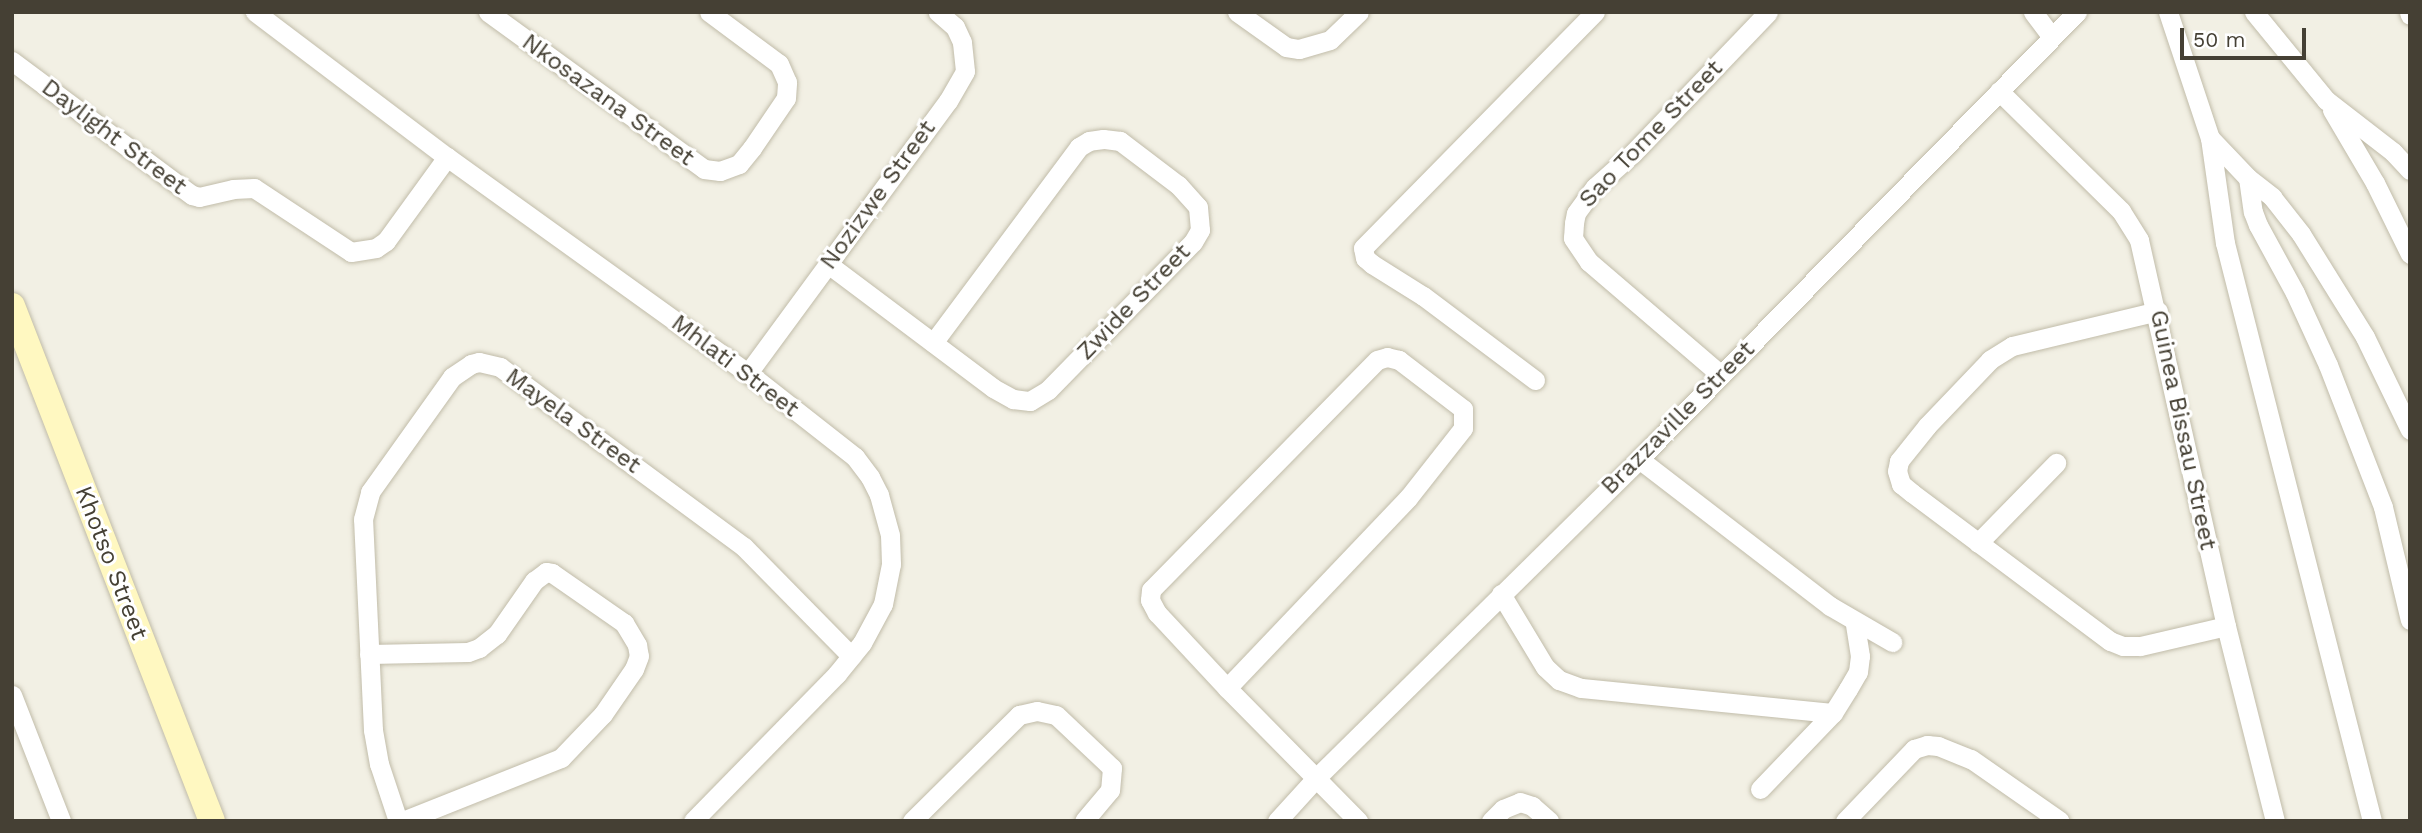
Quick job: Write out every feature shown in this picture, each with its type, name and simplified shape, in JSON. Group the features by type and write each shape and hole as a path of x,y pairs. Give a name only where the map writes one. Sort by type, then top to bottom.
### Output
{"street":[{"name":"Mhlati Street","path":"255,12 447,157 748,373 855,457 879,495 890,535 891,564 883,604 851,656 693,821"},
{"name":"Nkosazana Street","path":"488,12 704,169 720,171 740,164 786,98 787,82 779,64 709,12"},
{"name":"Nozizwe Street","path":"748,373 948,101 965,71 962,41 955,27 939,12"},
{"path":"1237,12 1286,47 1299,49 1330,40 1359,12"},
{"path":"1535,380 1423,296 1372,264 1366,258 1363,248 1595,12"},
{"name":"Sao Tome Street","path":"1721,375 1589,262 1573,238 1574,223 1576,213 1595,187 1633,153 1768,12"},
{"path":"2034,12 2052,37"},
{"name":"Brazzaville Street","path":"1277,821 1316,778 1639,458 2077,12"},
{"path":"2168,12 2210,138 2225,243 2372,821"},
{"path":"2254,12 2326,100 2375,183 2410,254"},
{"name":"Daylight Street","path":"12,61 192,195 200,197 233,189 254,188 351,253 362,253 386,241 447,157"},
{"name":"Guinea Bissau Street","path":"1999,91 2122,211 2139,240 2158,311 2226,626 2275,821"},
{"path":"2326,100 2393,152 2410,170"},
{"path":"2210,138 2248,178 2272,197 2301,234 2365,337 2410,430"},
{"name":"Zwide Street","path":"828,264 933,343 1006,396 1022,400 1037,399 1193,242 1200,230 1198,207 1178,185 1120,141 1089,141 1079,147 933,343"},
{"path":"2248,178 2253,212 2258,225 2295,293 2328,365 2383,507 2410,620"},
{"name":"Khotso Street","path":"12,306 212,821"},
{"path":"2158,311 2012,346 1990,360 1906,451 1897,471 1901,484 2110,641 2123,646 2140,646 2226,626"},
{"path":"1227,688 1408,498 1463,428 1463,409 1399,360 1387,357 1377,360 1151,590 1150,600 1157,612 1227,688 1359,821"},
{"name":"Mayela Street","path":"401,821 375,746 363,519 370,492 452,377 461,369 479,362 500,367 744,547 851,656"},
{"path":"1639,458 1701,509 1855,623 1892,642"},
{"path":"1978,543 2056,463"},
{"path":"369,654 468,652 479,648 497,634 534,581 546,572 552,572 624,624 637,646 639,656 603,714 561,758 401,821"},
{"path":"1501,594 1545,667 1559,680 1581,688 1833,713"},
{"path":"1760,789 1833,713 1858,672 1860,656 1855,623"},
{"path":"12,695 61,821"},
{"path":"912,821 1019,715 1037,711 1056,715 1112,768 1110,790 1084,821"},
{"path":"1845,821 1914,749 1927,745 1938,746 1971,759 2060,821"},
{"path":"1491,821 1503,809 1520,802 1532,806 1549,821"}]}
